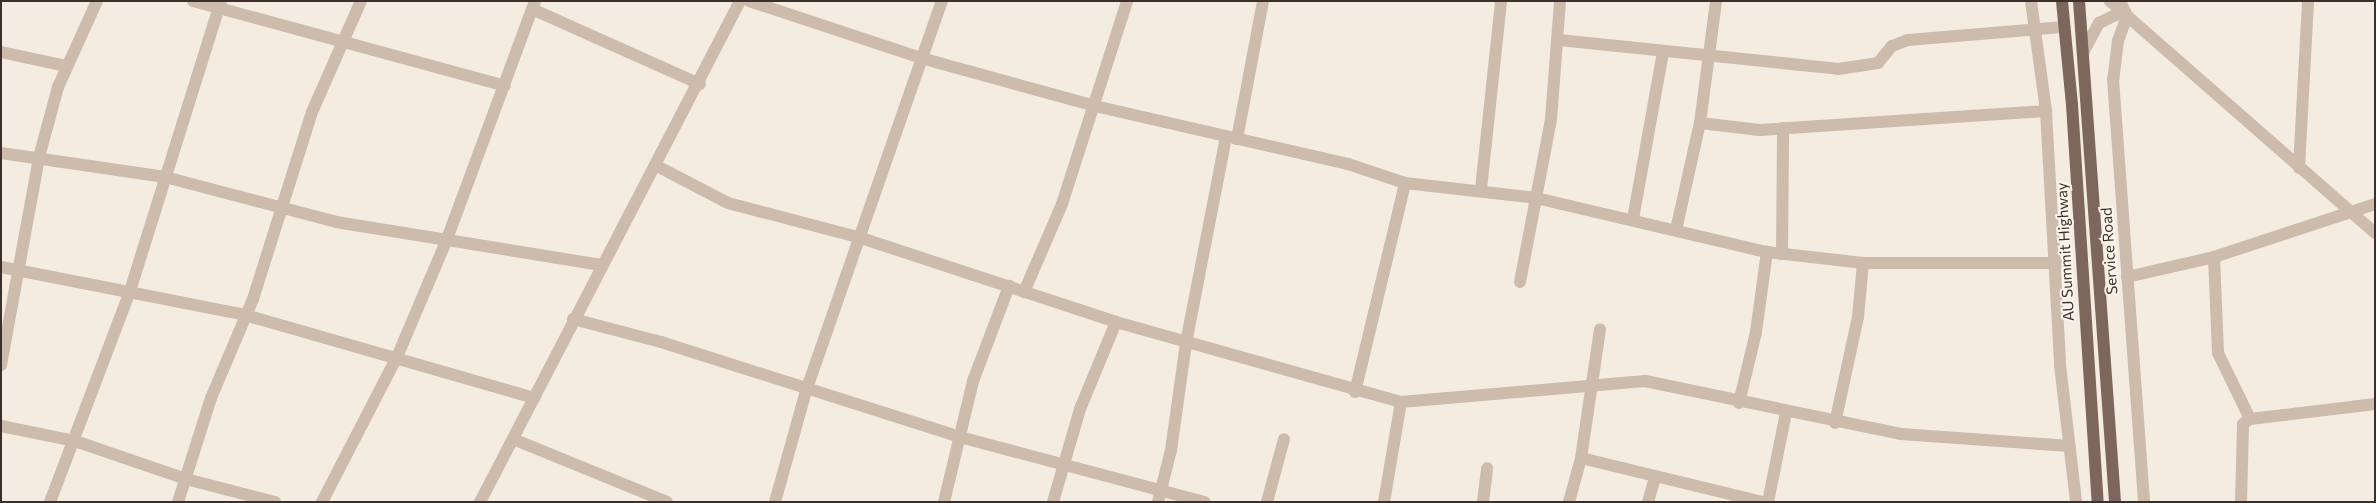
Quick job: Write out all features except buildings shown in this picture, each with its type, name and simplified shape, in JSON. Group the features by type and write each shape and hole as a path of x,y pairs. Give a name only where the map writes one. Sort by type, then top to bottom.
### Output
{"main road":[{"name":"AU Summit Highway","path":"2062,1 2098,502"},
{"path":"2079,1 2115,502"}],"street":[{"path":"1,365 39,157 66,66 97,1"},
{"path":"193,1 220,5 505,86"},
{"path":"178,502 211,398 245,315 312,112 346,42 361,1"},
{"path":"480,502 573,319 700,84 740,1"},
{"path":"750,1 921,58 1095,106 1348,164 1405,183 1481,189 1536,198 1782,254 1863,263 2057,263"},
{"path":"775,502 806,391 858,237 942,1"},
{"path":"1024,292 1062,204 1095,106 1127,1"},
{"path":"1158,502 1171,450 1186,343 1263,1"},
{"path":"1481,189 1501,1"},
{"path":"1520,282 1551,119 1559,40 1560,1"},
{"path":"1676,230 1700,123 1711,57 1716,1"},
{"path":"2031,1 2046,111 2057,263 2060,365 2076,502"},
{"path":"2110,1 2123,10 2299,168 2375,233"},
{"path":"2299,168 2308,1"},
{"path":"50,502 75,442 130,292 220,5"},
{"path":"322,502 397,357 447,239 534,5 700,84"},
{"path":"2084,51 2099,24 2123,10"},
{"name":"Service Road","path":"2123,10 2113,79 2144,502"},
{"path":"1559,40 1838,69 1866,67 1878,63 1892,46 1908,40 2064,27"},
{"path":"1,52 66,66"},
{"path":"1634,219 1663,52"},
{"path":"1700,123 1760,130 2046,111"},
{"path":"1782,254 1783,128"},
{"path":"1,153 39,157 165,177 336,222 602,265"},
{"path":"655,165 728,203 858,237 1116,322 1186,343 1355,392 1401,402 1645,382 1834,423 1901,434 2070,446"},
{"path":"1355,392 1405,183"},
{"path":"2127,277 2214,257 2375,204"},
{"path":"1739,403 1756,332 1767,252"},
{"path":"2214,257 2218,353 2250,419"},
{"path":"1834,423 1858,317 1863,263"},
{"path":"1,267 17,272 245,315 397,357 534,398"},
{"path":"944,502 973,381 1008,286"},
{"path":"573,319 661,342 806,391 960,438 1064,462 1204,502"},
{"path":"1053,502 1064,462 1116,322"},
{"path":"1569,502 1581,458 1600,329"},
{"path":"1384,502 1401,402"},
{"path":"2241,502 2240,432 2250,419 2375,404"},
{"path":"1768,502 1786,413"},
{"path":"1,426 75,442 186,479 275,502"},
{"path":"513,439 667,502"},
{"path":"1267,502 1284,439"},
{"path":"1581,458 1655,478 1718,498 1763,502"},
{"path":"1483,502 1487,468"},
{"path":"1648,502 1655,478"}]}
